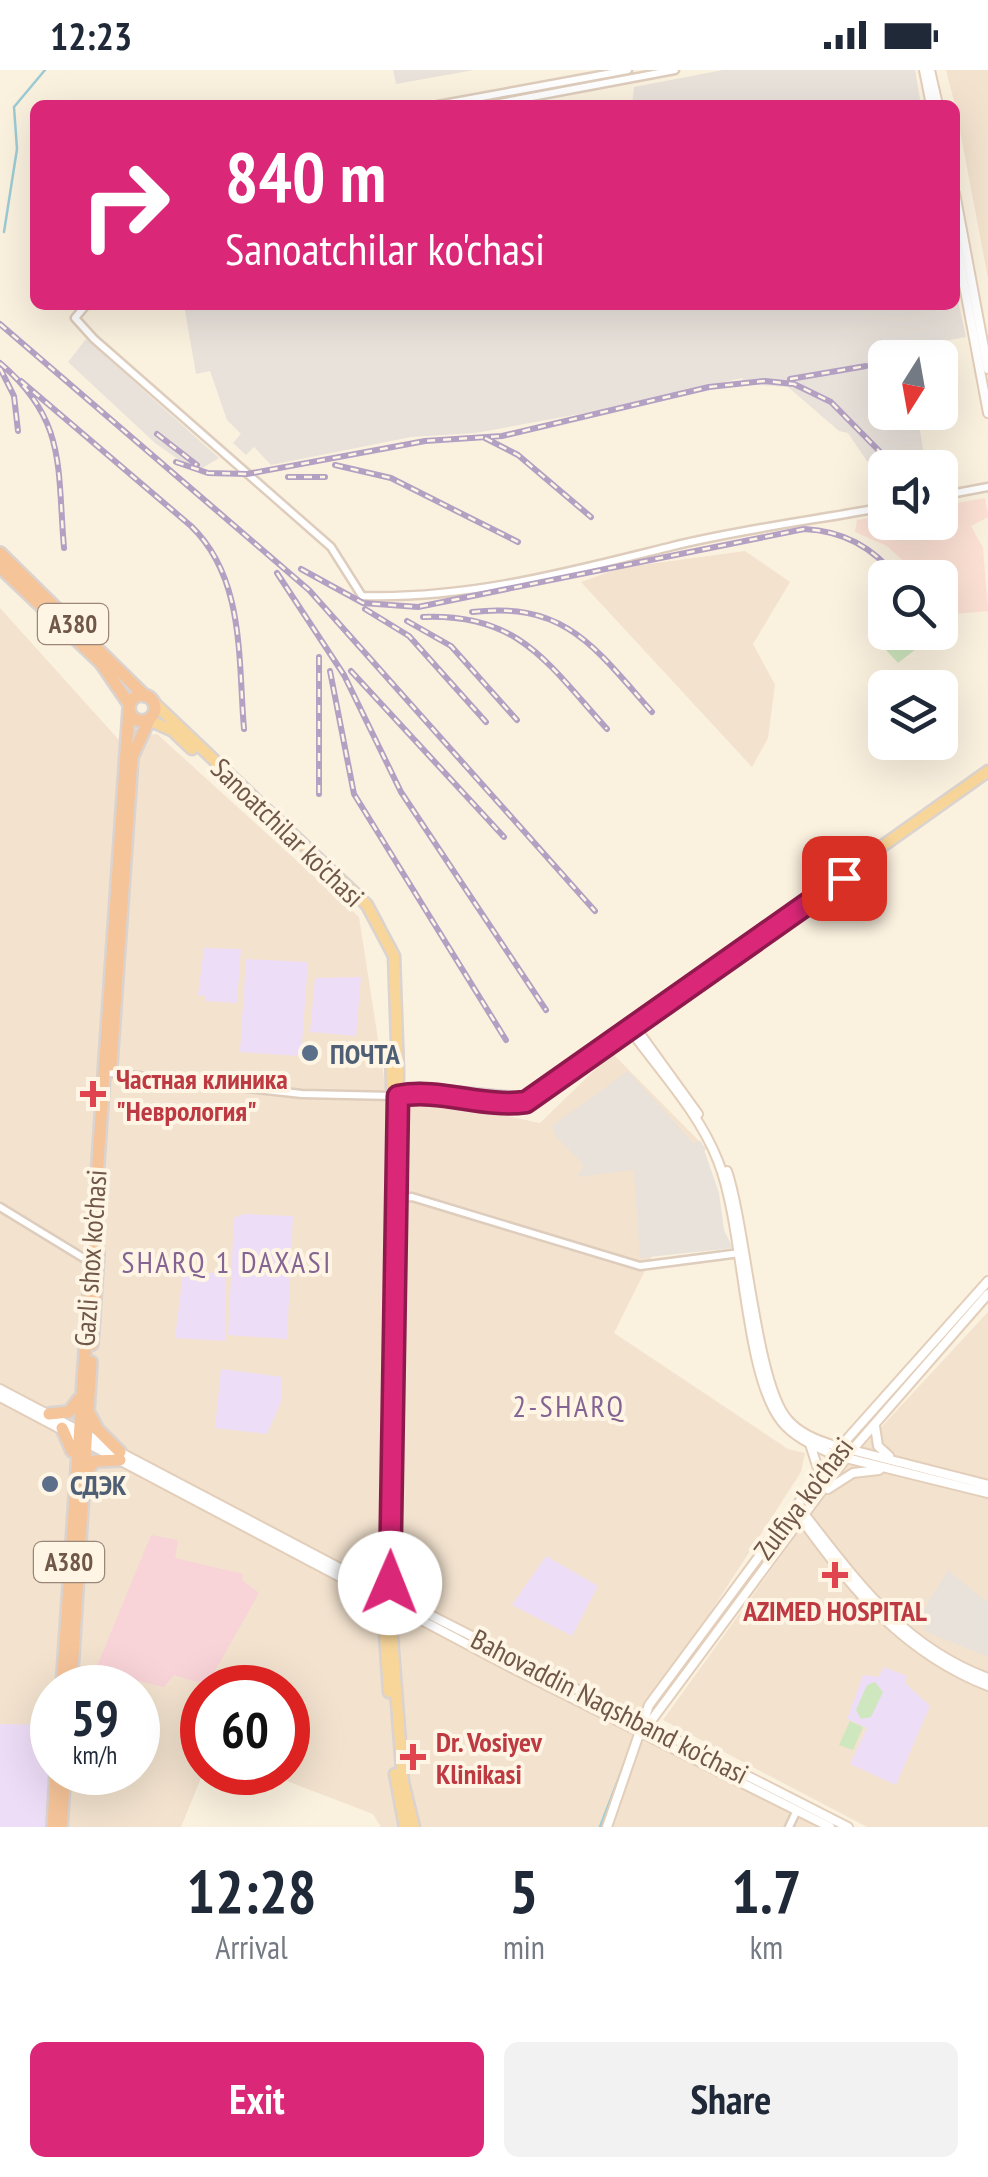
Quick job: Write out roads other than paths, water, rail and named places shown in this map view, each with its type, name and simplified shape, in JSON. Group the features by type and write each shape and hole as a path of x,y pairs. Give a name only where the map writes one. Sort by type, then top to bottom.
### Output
{"highway":[{"name":"A380","path":"0,553 149,699"},
{"name":"A380","path":"0,567 80,648 129,706"},
{"path":"149,699 136,696 129,706 136,720 149,720"},
{"name":"Gazli shox ko'chasi","path":"63,1665 76,1462 88,1408 132,757 149,720 149,699"},
{"name":"Gazli shox ko'chasi","path":"72,1665 84,1476 80,1396 129,706"},
{"path":"138,739 154,726 168,723"},
{"path":"50,1414 69,1412 80,1396"},
{"path":"84,1476 96,1462 120,1456 98,1430 88,1408"},
{"path":"62,1428 76,1462"},
{"path":"52,1827 54,1795"},
{"path":"61,1827 63,1795"}],"main road":[{"path":"927,70 933,100"},
{"path":"960,220 988,368"},
{"path":"960,264 988,413"},
{"name":"Sanoatchilar ko'chasi","path":"149,699 168,723 342,887 368,916 384,944 402,1086 392,1198"},
{"path":"149,720 168,723"},
{"path":"402,1086 526,1099 988,773"},
{"path":"632,1027 713,1149 725,1180 777,1402 797,1429 846,1459 895,1466 975,1486 988,1493"},
{"path":"392,1198 387,1598 397,1793 405,1827"},
{"path":"387,1598 392,1198"},
{"path":"743,1252 769,1400 788,1428 810,1444 837,1451 852,1450 895,1466"},
{"name":"Zulfiya ko'chasi","path":"644,1727 646,1710 819,1474 988,1281"},
{"name":"Zulfiya ko'chasi","path":"644,1727 852,1450 988,1294"},
{"name":"Bahovaddin Naqshband ko'chasi","path":"0,1390 387,1598 634,1719 800,1808 848,1827"},
{"name":"Bahovaddin Naqshband ko'chasi","path":"0,1397 82,1435"},
{"path":"876,1422 878,1446 895,1466"},
{"path":"810,1444 819,1474"},
{"path":"821,1494 853,1474 895,1466"},
{"path":"975,1486 988,1485"},
{"path":"803,1518 877,1611 925,1655 988,1686"},
{"path":"387,1546 371,1570 349,1578 388,1632 403,1782 414,1827"},
{"name":"Bahovaddin Naqshband ko'chasi","path":"387,1598 414,1617 669,1738 830,1827"},
{"path":"877,1611 938,1655 988,1678"},
{"path":"388,1632 398,1621 414,1617"},
{"path":"634,1719 646,1710"},
{"path":"659,1712 660,1728 669,1738"},
{"path":"607,1827 644,1727"}],"street":[{"path":"465,100 628,70"},
{"path":"516,100 676,70"},
{"path":"82,310 75,318 331,547 362,596 424,596 508,586 676,545 868,509"},
{"path":"958,493 988,488"},
{"path":"111,1073 302,1094 402,1086"},
{"path":"392,1198 412,1196 640,1266 743,1252"},
{"path":"0,1207 90,1262"},
{"path":"789,1827 800,1808"}],"waterway":[{"path":"4,232 17,149 14,107 45,70"},
{"path":"852,1442 988,1287"},
{"path":"654,1708 836,1465"},
{"path":"600,1827 628,1754"}],"railway":[{"path":"0,324 309,590 595,911"},
{"path":"0,363 22,384 48,425 58,469 64,548"},
{"path":"790,379 866,366"},
{"path":"0,368 14,396 18,431"},
{"path":"21,381 191,526 209,547 221,570 236,621 244,729"},
{"path":"176,462 208,473 247,474 425,441 502,436 709,387 765,381 794,384 831,402 878,450"},
{"path":"157,434 197,465"},
{"path":"485,438 518,455 591,517"},
{"path":"335,465 391,478 518,542"},
{"path":"288,477 325,477"},
{"path":"301,569 363,603 418,607 804,529 844,537 880,560"},
{"path":"277,573 344,675 401,792 546,1010"},
{"path":"365,609 409,636 486,722"},
{"path":"472,612 532,614 555,622 595,649 652,712"},
{"path":"423,617 456,618 508,634 548,664 607,729"},
{"path":"407,621 451,646 517,720"},
{"path":"319,657 319,794"},
{"path":"330,671 354,794 506,1040"},
{"path":"351,671 504,837"}],"place":[{"name":"ПОЧТА","path":"310,1053"},
{"name":"Частная клиника \"Неврология\"","path":"93,1094"},
{"name":"СДЭК","path":"50,1484"},
{"name":"AZIMED HOSPITAL","path":"835,1575"},
{"name":"Dr. Vosiyev Klinikasi","path":"413,1757"}],"district":[{"name":"SHARQ 1 DAXASI","path":"227,1261"},
{"name":"2-SHARQ","path":"569,1405"}]}
